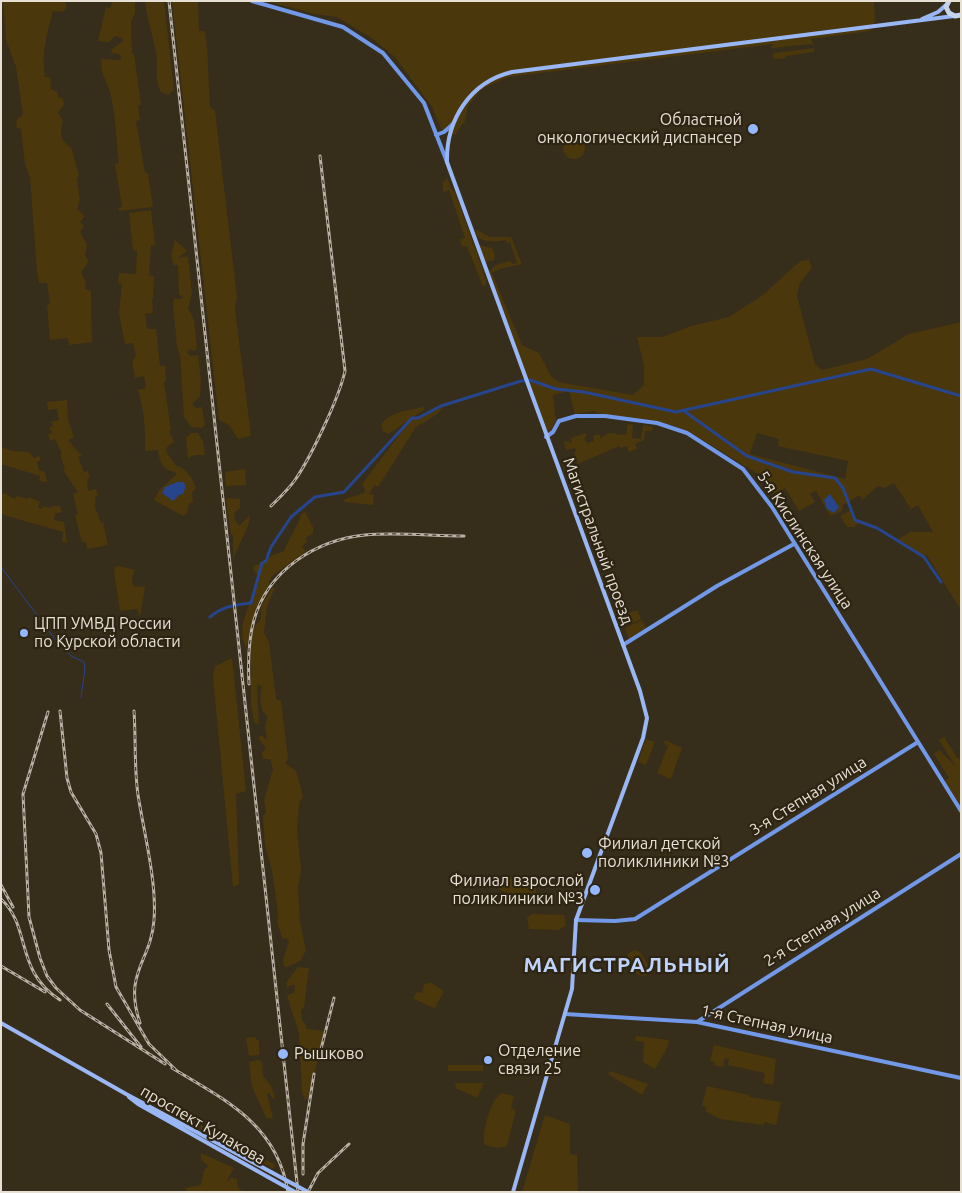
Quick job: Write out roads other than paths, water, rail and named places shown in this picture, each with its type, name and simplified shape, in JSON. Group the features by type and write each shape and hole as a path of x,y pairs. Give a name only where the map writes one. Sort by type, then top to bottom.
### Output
{"highway":[{"path":"948,2 948,12 958,15"}],"main road":[{"path":"920,19 938,12 948,2"},
{"path":"447,162 450,134 463,105 475,91 489,81 512,72 958,15"},
{"name":"Магистральный проезд","path":"447,162 641,694 646,723 576,920 572,989 513,1192"},
{"name":"проспект Кулакова","path":"1,1024 308,1192"},
{"name":"проспект Кулакова","path":"126,1094 138,1104 295,1192"}],"street":[{"name":"Магистральный проезд","path":"252,1 343,27 376,47 391,60 424,103 447,162"},
{"path":"436,135 444,132 453,124"},
{"path":"440,143 450,134"},
{"name":"5-я Кислинская улица","path":"546,437 553,432 559,421 576,416 609,417 657,423 687,433 746,472 765,496 961,811"},
{"path":"622,645 717,586 794,544"},
{"name":"3-я Степная улица","path":"576,920 614,921 635,919 918,742"},
{"name":"2-я Степная улица","path":"698,1022 961,854"},
{"name":"1-я Степная улица","path":"565,1014 698,1022 961,1078"}],"water":[{"path":"177,482 183,482 186,486 183,494 173,501 162,493 165,487"},
{"path":"830,494 839,507 834,513 827,509 824,500"}],"waterway":[{"path":"210,617 224,608 251,603 262,563 266,561 271,547 291,517 315,497 344,492 412,418 418,418 441,406 521,381 530,380 556,389 584,392 676,412 871,369 961,396"},
{"path":"684,411 747,456 793,472 835,478 843,488 855,520 877,528 924,557 941,582"},
{"path":"1,567 54,638 71,656 84,662 85,669 81,697"}],"railway":[{"path":"169,1 298,1192"},
{"path":"271,506 292,484 309,457 331,411 345,371 320,156"},
{"path":"249,684 249,660 254,620 270,586 282,572 296,561 329,543 365,535 464,536"},
{"path":"60,711 67,778 71,792 96,834 101,853 109,950 116,987 149,1044 177,1071"},
{"path":"134,711 138,795 154,890 152,934 136,979 136,1006 140,1023"},
{"path":"48,712 23,794 29,917 40,958 47,976 56,988 80,1010 165,1064"},
{"path":"1,885 13,907"},
{"path":"1,899 11,910 17,923 29,963 36,976 60,1000"},
{"path":"1,966 45,992"},
{"path":"319,1057 334,998"},
{"path":"107,1004 141,1047"},
{"path":"172,1068 211,1091 246,1116 273,1148 282,1168 288,1192"},
{"path":"303,1174 303,1144 314,1074"},
{"path":"308,1192 318,1173 349,1144"}],"place":[{"name":"Областной онкологический диспансер","path":"753,129"},
{"name":"ЦПП УМВД России по Курской области","path":"24,633"},
{"name":"Филиал детской поликлиники №3","path":"587,853"},
{"name":"Филиал взрослой поликлиники №3","path":"595,890"},
{"name":"Рышково","path":"283,1054"},
{"name":"Отделение связи 25","path":"488,1060"}],"district":[{"name":"МАГИСТРАЛЬНЫЙ","path":"627,965"}]}
